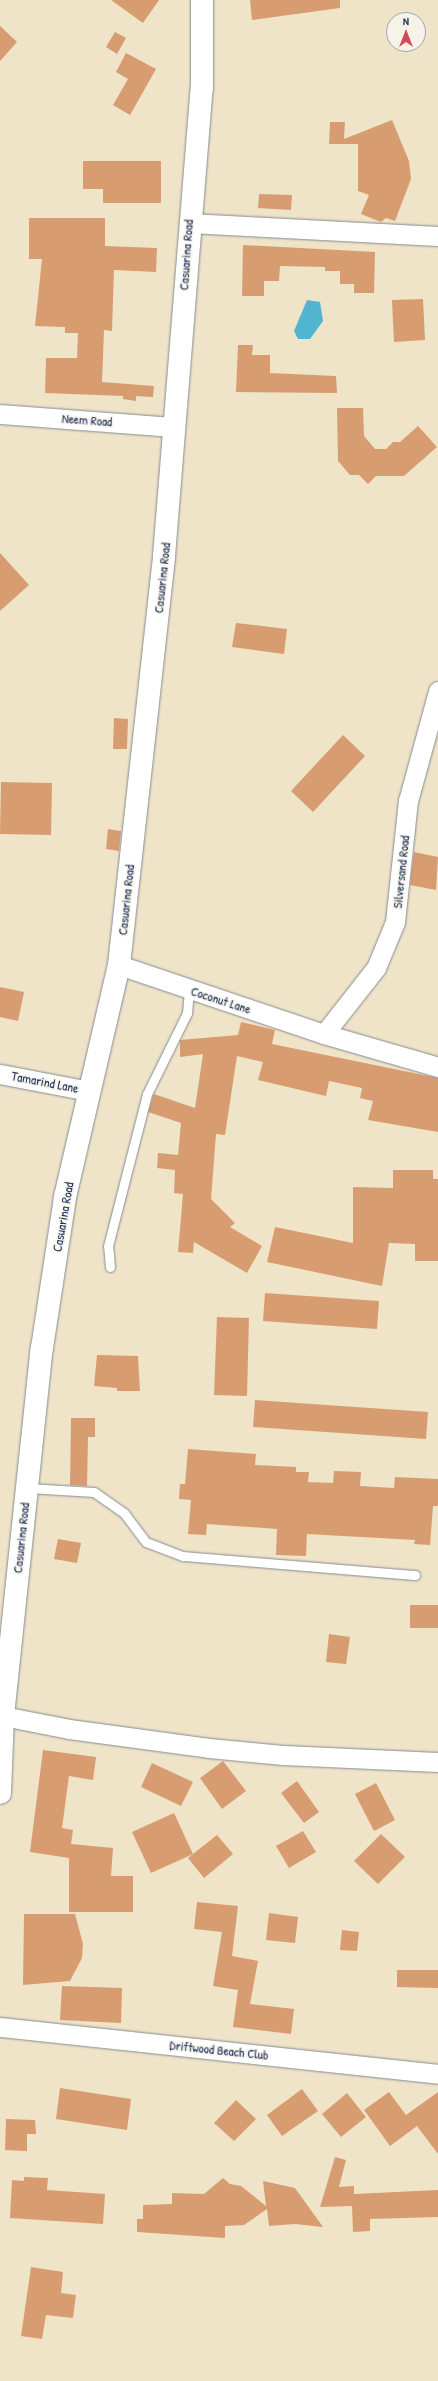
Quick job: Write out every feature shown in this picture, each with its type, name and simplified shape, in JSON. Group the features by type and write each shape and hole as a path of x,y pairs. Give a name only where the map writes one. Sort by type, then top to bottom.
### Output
{"street":[{"name":"Casuarina Road","path":"0,1793 3,1716 26,1488 65,1197 119,965 164,556 189,223 202,88 202,0"},
{"path":"189,223 438,236"},
{"name":"Neem Road","path":"0,414 174,426"},
{"name":"Silversand Road","path":"324,1034 376,968 395,922 408,801 438,691"},
{"name":"Coconut Lane","path":"119,965 189,990 324,1034 438,1067"},
{"name":"Tamarind Lane","path":"0,1074 89,1091"},
{"path":"3,1716 69,1729 216,1749 283,1756 438,1762"},
{"name":"Driftwood Beach Club","path":"0,2027 438,2074"}],"lane":[{"path":"110,1267 108,1246 147,1094 187,1013 189,990"},
{"path":"26,1488 94,1492 124,1513 146,1542 183,1556 415,1575"}],"water":[{"path":"307,300 320,302 323,321 310,339 298,339 294,331"}],"building":[{"path":"111,0 159,0 143,23"},
{"path":"250,0 340,0 340,8 252,20"},
{"path":"0,26 17,42 0,61"},
{"path":"115,32 126,38 117,54 106,47"},
{"path":"126,53 156,69 130,115 113,105 128,79 116,72"},
{"path":"392,120 409,161 411,179 395,221 386,218 381,222 361,214 369,195 358,191 358,144 329,144 330,122 345,122 344,139"},
{"path":"83,161 161,161 161,203 103,203 103,189 83,189"},
{"path":"259,194 292,195 291,210 258,208"},
{"path":"29,218 105,218 105,246 157,248 156,272 114,270 112,331 104,330 102,382 154,386 153,397 136,396 136,401 123,399 123,396 45,393 46,358 77,358 78,333 65,333 65,327 35,326 42,259 29,259"},
{"path":"243,245 375,252 374,293 354,293 354,284 340,284 340,271 325,271 325,267 280,266 279,281 264,281 264,296 242,296"},
{"path":"423,299 425,340 394,342 392,300"},
{"path":"238,345 253,345 252,355 270,355 270,373 336,376 337,393 236,392"},
{"path":"337,408 363,408 364,436 375,449 386,449 393,442 400,442 418,426 437,447 404,476 376,476 368,484 359,475 350,475 338,461"},
{"path":"0,553 29,585 0,611"},
{"path":"236,623 287,629 284,654 232,647"},
{"path":"114,718 128,719 127,749 113,749"},
{"path":"343,735 365,756 313,812 291,791"},
{"path":"1,782 52,783 51,835 0,834"},
{"path":"108,829 121,831 119,851 106,849"},
{"path":"414,852 438,857 436,890 410,885"},
{"path":"0,987 24,992 18,1021 0,1017"},
{"path":"241,1022 275,1030 272,1044 438,1078 438,1132 368,1120 373,1101 360,1098 362,1088 329,1081 326,1096 258,1080 263,1062 237,1056 225,1135 216,1134 211,1199 235,1223 230,1227 262,1246 247,1273 194,1242 193,1253 178,1252 183,1194 174,1193 175,1170 157,1168 158,1153 178,1155 181,1123 148,1112 154,1094 195,1108 203,1054 180,1057 180,1040 238,1035"},
{"path":"393,1170 433,1170 433,1179 438,1179 438,1261 415,1261 415,1244 389,1243 382,1286 267,1262 275,1227 353,1243 353,1187 393,1188"},
{"path":"265,1293 379,1301 377,1329 263,1321"},
{"path":"217,1317 249,1318 247,1396 214,1395"},
{"path":"97,1355 138,1356 140,1391 117,1391 117,1388 94,1386"},
{"path":"255,1400 428,1412 426,1439 253,1427"},
{"path":"71,1418 95,1418 95,1437 88,1437 87,1486 70,1485"},
{"path":"188,1449 256,1454 255,1465 296,1467 296,1472 309,1472 308,1482 333,1483 334,1471 361,1472 360,1486 394,1488 395,1477 438,1479 438,1506 433,1506 430,1545 414,1544 415,1540 307,1534 306,1556 276,1555 277,1529 207,1524 206,1535 188,1534 191,1500 179,1499 180,1484 185,1484"},
{"path":"58,1539 81,1543 77,1563 54,1559"},
{"path":"410,1605 438,1605 438,1628 410,1628"},
{"path":"329,1634 350,1637 346,1664 326,1662"},
{"path":"43,1750 96,1757 93,1780 69,1776 62,1828 73,1830 71,1844 113,1848 111,1876 133,1876 133,1912 69,1912 69,1858 30,1852"},
{"path":"223,1761 246,1791 222,1809 200,1778"},
{"path":"152,1763 193,1782 181,1806 141,1787"},
{"path":"297,1781 319,1812 304,1823 281,1793"},
{"path":"376,1783 395,1820 374,1831 355,1794"},
{"path":"174,1813 193,1854 151,1873 132,1832"},
{"path":"303,1831 316,1852 289,1868 276,1846"},
{"path":"381,1834 405,1857 378,1884 354,1861"},
{"path":"217,1835 233,1854 204,1878 188,1858"},
{"path":"197,1902 238,1906 232,1956 258,1961 250,2004 294,2009 291,2034 233,2027 238,1990 213,1986 222,1932 194,1929"},
{"path":"269,1913 298,1917 295,1943 266,1940"},
{"path":"24,1914 75,1914 83,1944 82,1958 70,1981 23,1985"},
{"path":"342,1930 359,1932 357,1951 340,1950"},
{"path":"397,1970 438,1970 438,1988 397,1987"},
{"path":"62,1986 122,1988 121,2023 60,2020"},
{"path":"60,2088 131,2099 127,2130 56,2119"},
{"path":"302,2089 318,2111 282,2136 267,2115"},
{"path":"389,2092 406,2115 438,2092 438,2154 417,2126 390,2146 364,2110"},
{"path":"347,2093 366,2117 341,2137 322,2114"},
{"path":"236,2100 256,2119 234,2141 214,2123"},
{"path":"6,2119 35,2120 36,2134 27,2134 27,2151 5,2150"},
{"path":"335,2157 346,2160 339,2187 354,2186 354,2194 438,2190 438,2217 370,2219 370,2231 353,2232 352,2206 320,2207"},
{"path":"24,2177 48,2178 47,2190 105,2194 103,2224 10,2218 12,2180 24,2181"},
{"path":"223,2178 230,2184 241,2186 266,2206 263,2181 295,2188 323,2227 295,2224 269,2226 267,2209 244,2225 225,2226 225,2238 137,2232 137,2219 143,2219 143,2205 172,2204 172,2193 204,2194"},
{"path":"31,2267 63,2272 61,2293 76,2295 73,2318 46,2315 42,2339 21,2336"}]}
